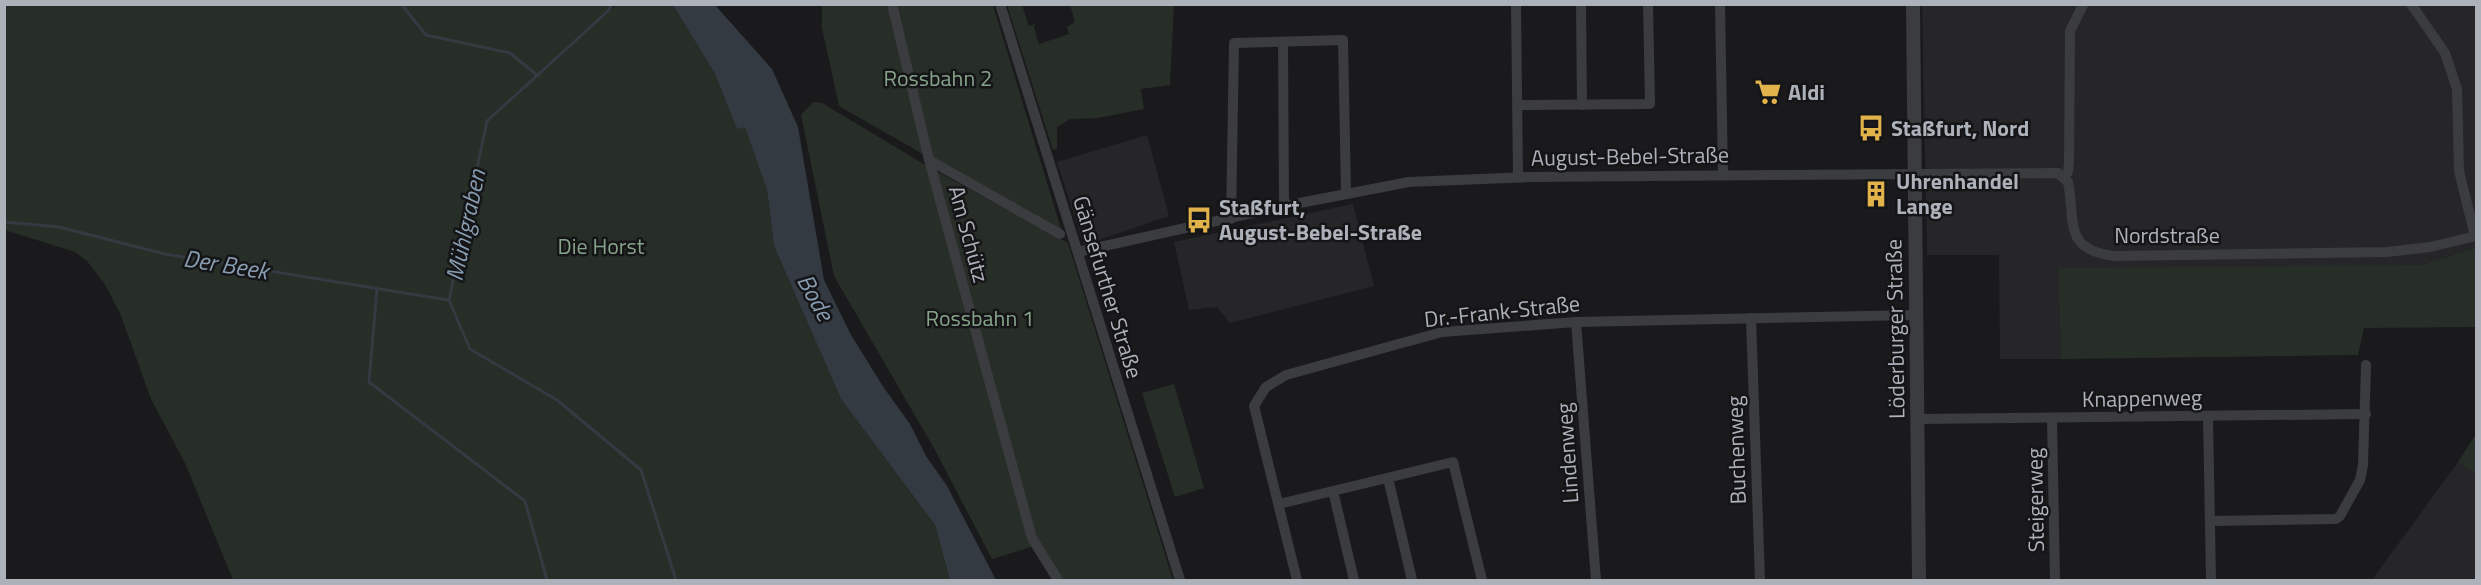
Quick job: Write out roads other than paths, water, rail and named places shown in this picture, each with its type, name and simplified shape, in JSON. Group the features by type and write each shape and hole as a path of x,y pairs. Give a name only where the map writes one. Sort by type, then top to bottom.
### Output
{"street":[{"path":"892,4 929,160"},
{"name":"Gänsefurther Straße","path":"1000,4 1180,580"},
{"path":"1516,4 1518,177"},
{"path":"1581,4 1582,105"},
{"path":"1517,105 1650,104 1648,4"},
{"path":"1720,4 1723,175"},
{"name":"Löderburger Straße","path":"1913,4 1920,580"},
{"path":"2412,4 2445,53 2457,89 2460,108 2459,171 2476,236"},
{"name":"Nordstraße","path":"2083,5 2070,31 2069,163 2068,172 2064,177 2069,190 2069,212 2074,233 2086,248 2103,254 2386,252 2430,247 2476,236"},
{"path":"1231,219 1234,43 1343,40 1346,194"},
{"path":"1283,42 1284,206"},
{"name":"Am Schütz","path":"929,160 1060,234"},
{"name":"Am Schütz","path":"929,160 1032,538 1058,580"},
{"path":"1915,175 2046,171 2058,173 2064,177"},
{"name":"August-Bebel-Straße","path":"1078,252 1284,206 1410,182 1518,177 1825,173 1915,175"},
{"name":"Dr.-Frank-Straße","path":"1297,580 1254,406 1259,395 1274,380 1442,332 1576,322 1916,315"},
{"name":"Buchenweg","path":"1751,318 1760,580"},
{"name":"Lindenweg","path":"1576,322 1596,580"},
{"path":"2210,522 2336,519 2340,516 2360,480 2366,414 2366,365"},
{"name":"Knappenweg","path":"1918,419 2366,414"},
{"path":"2208,417 2211,580"},
{"name":"Steigerweg","path":"2052,418 2055,580"},
{"path":"1279,504 1453,462 1482,580"},
{"path":"1388,478 1413,580"},
{"path":"1333,491 1354,580"}],"water":[{"name":"Bode","path":"673,5 715,5 772,69 798,127 824,280 851,335 910,424 926,456 947,486 996,580 950,580 935,525 841,399 774,246 767,190 745,127 737,129 715,74"}],"waterway":[{"path":"401,4 426,35 510,53 538,76"},
{"name":"Mühlgraben","path":"612,4 608,11 487,121 449,300 470,349 557,400 641,470 676,580"},
{"name":"Der Beek","path":"4,222 59,227 165,254 448,300"},
{"path":"377,288 369,382 525,501 547,580"}],"place":[{"name":"Aldi","path":"1768,92"},
{"name":"Staßfurt, Nord","path":"1871,128"},
{"name":"Uhrenhandel Lange","path":"1876,194"},
{"name":"Staßfurt, August-Bebel-Straße","path":"1199,220"}],"park label":[{"name":"Rossbahn 2","path":"938,78"},
{"name":"Die Horst","path":"601,246"},
{"name":"Rossbahn 1","path":"980,318"}]}
